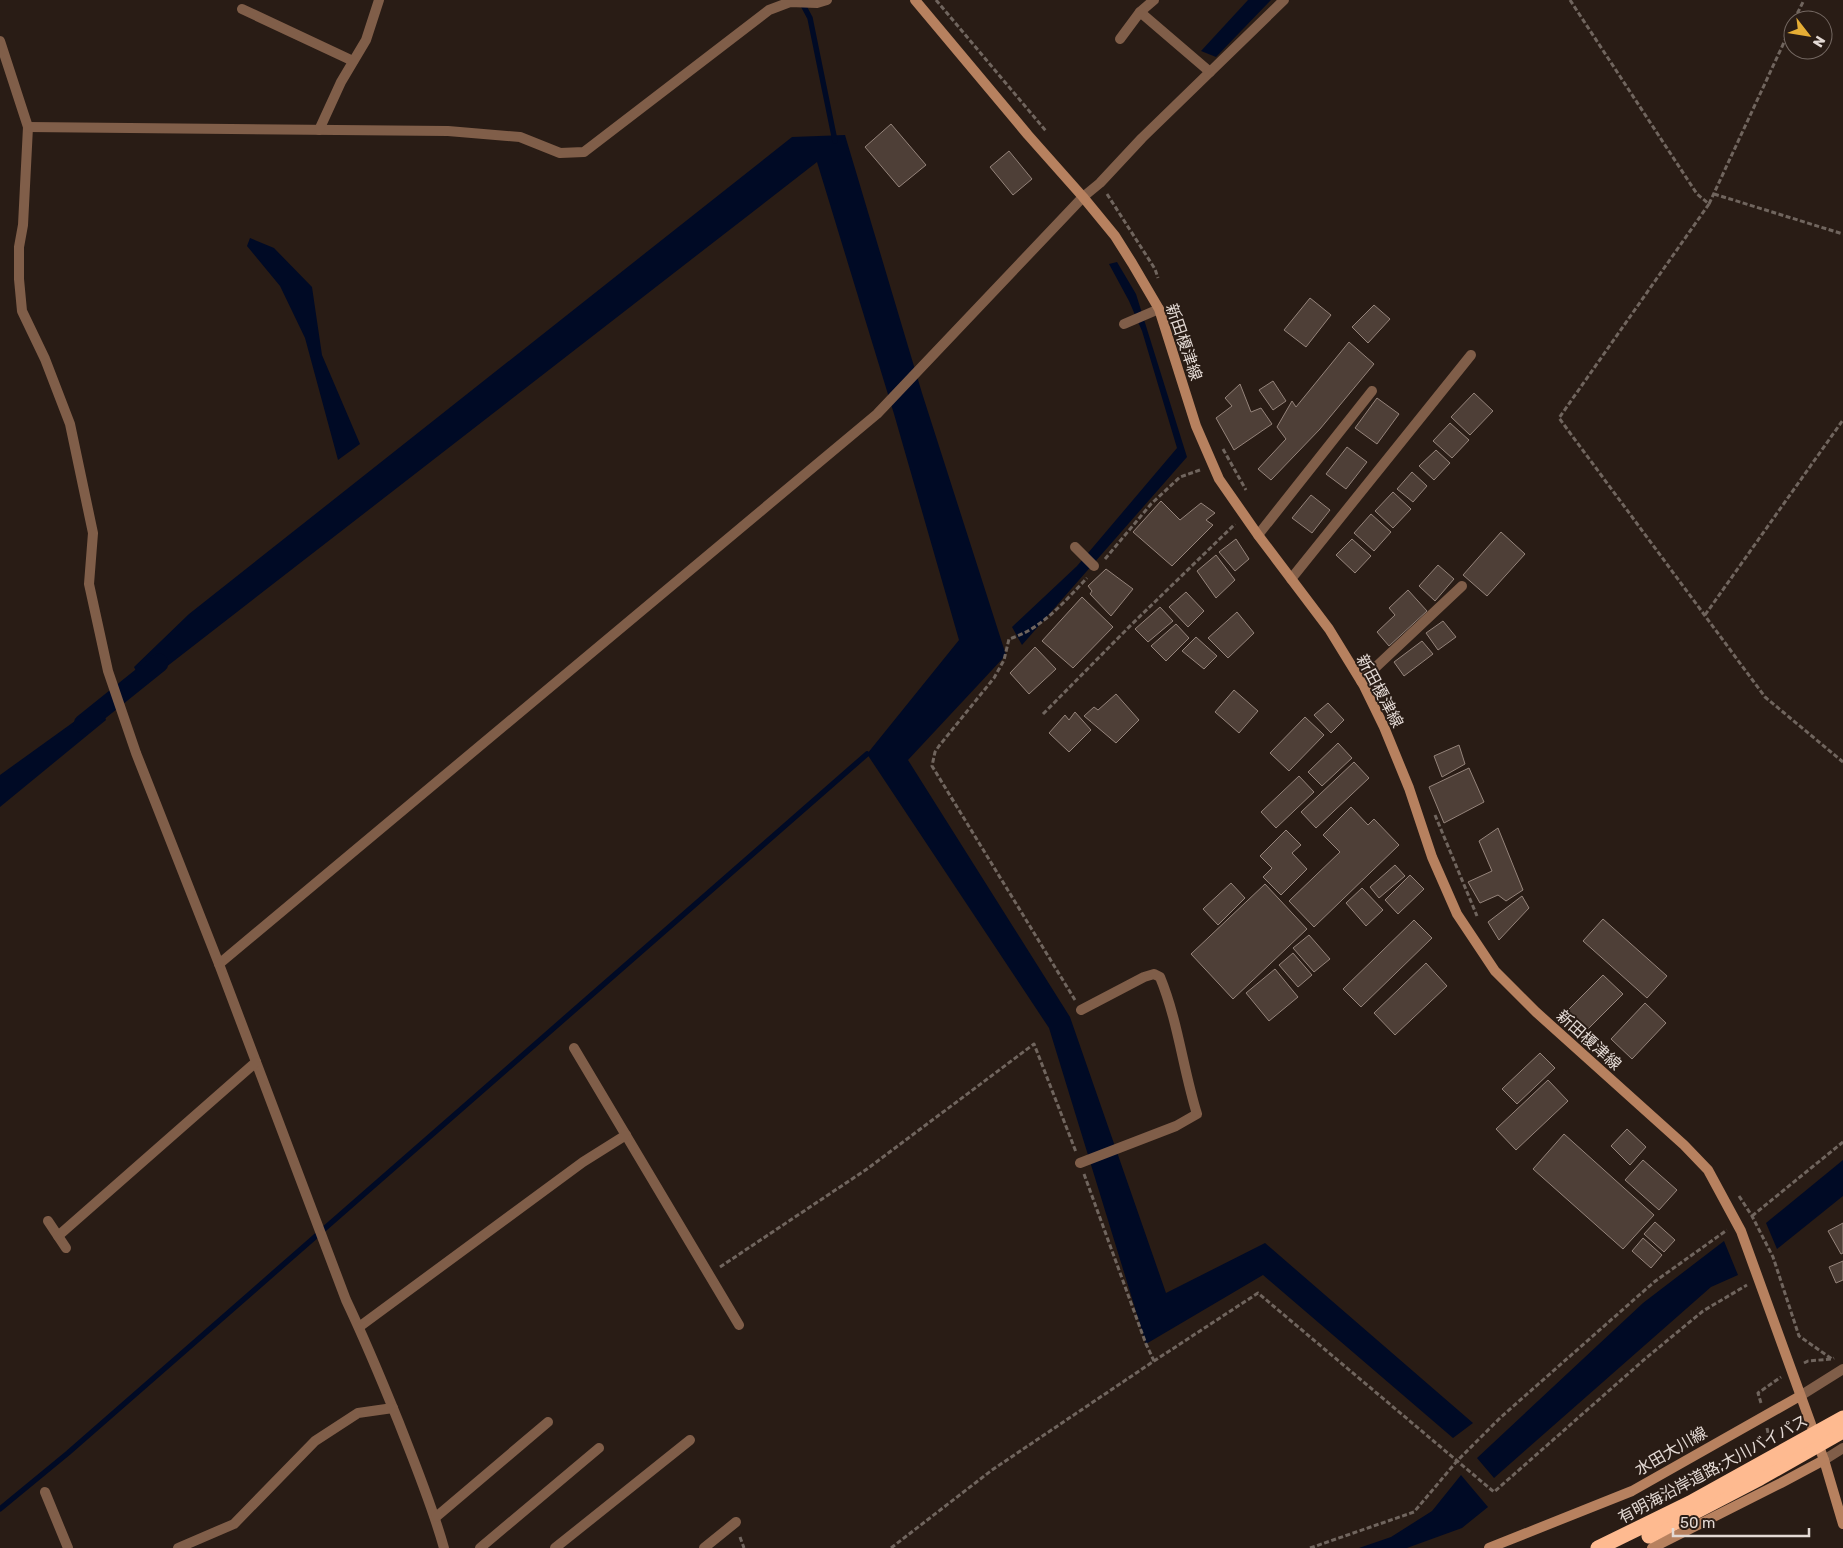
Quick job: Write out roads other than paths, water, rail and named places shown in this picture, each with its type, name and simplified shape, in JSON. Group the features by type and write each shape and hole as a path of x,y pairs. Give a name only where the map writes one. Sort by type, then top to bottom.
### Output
{"highway":[{"name":"有明海沿岸道路;大川バイパス","path":"1598,1548 1690,1503 1843,1418"},
{"name":"有明海沿岸道路;大川バイパス","path":"1624,1548 1696,1512 1843,1431"}],"main road":[{"name":"新田榎津線","path":"915,0 1115,236 1159,310 1196,426 1220,479 1244,516 1328,629 1361,681 1391,744 1409,788 1432,857 1457,914 1495,971 1536,1012 1684,1145 1708,1170 1738,1228 1757,1275 1800,1396"},
{"path":"1800,1396 1824,1460 1843,1524"},
{"name":"水田大川線","path":"1489,1548 1632,1491 1800,1396"},
{"path":"1652,1548 1781,1484 1824,1460"}],"street":[{"path":"319,130 341,82 366,40 379,0"},
{"path":"1120,39 1140,12 1154,0"},
{"path":"219,964 862,427 886,405 1083,197 1284,0"},
{"path":"28,127 448,131 520,137 560,153 584,152 769,10 790,2 822,2"},
{"path":"242,9 353,62"},
{"path":"1140,12 1210,72"},
{"path":"0,41 4,68 28,127 23,225 19,247 22,311 45,359 70,424 93,533 89,584 108,671 136,753 219,964 323,1241 346,1300 393,1408 436,1517 444,1548"},
{"path":"1124,324 1159,310"},
{"path":"1291,579 1472,354"},
{"path":"1258,535 1372,391"},
{"path":"1075,547 1096,567"},
{"path":"1361,681 1462,586"},
{"path":"1081,1010 1144,977 1154,974 1160,977 1165,989 1197,1114 1176,1126 1085,1161"},
{"path":"574,1048 739,1325"},
{"path":"58,1236 256,1062"},
{"path":"359,1327 583,1162 626,1136"},
{"path":"48,1221 66,1248"},
{"path":"1800,1396 1843,1369"},
{"path":"178,1548 234,1524 315,1441 358,1413 393,1408"},
{"path":"436,1517 548,1422"},
{"path":"555,1548 690,1440"},
{"path":"480,1548 599,1448"},
{"path":"1824,1460 1843,1448"},
{"path":"45,1492 68,1548"},
{"path":"704,1548 736,1522"}],"water":[{"path":"1248,0 1271,0 1216,57 1201,51"},
{"path":"845,135 922,393 1006,655 908,760 1070,1017 1166,1293 1265,1243 1473,1423 1453,1438 1263,1275 1146,1344 1049,1028 867,754 959,640 894,414 817,162 143,685 134,667 189,614 792,137"},
{"path":"250,238 274,248 312,287 322,355 360,444 338,460 305,338 280,286 247,246"},
{"path":"1117,262 1136,294 1187,457 1022,645 1012,627 1077,566 1177,448 1142,331 1129,301 1109,264"},
{"path":"100,703 106,720 0,807 0,775"},
{"path":"1843,1160 1843,1196 1777,1249 1766,1223"},
{"path":"1724,1241 1738,1275 1711,1287 1494,1478 1477,1458 1643,1303"},
{"path":"1461,1475 1488,1507 1462,1528 1407,1548 1359,1548 1391,1537 1432,1511"}],"waterway":[{"path":"802,3 810,18 835,141"},
{"path":"83,724 159,663"},
{"path":"0,1509 68,1453 867,754"}]}
